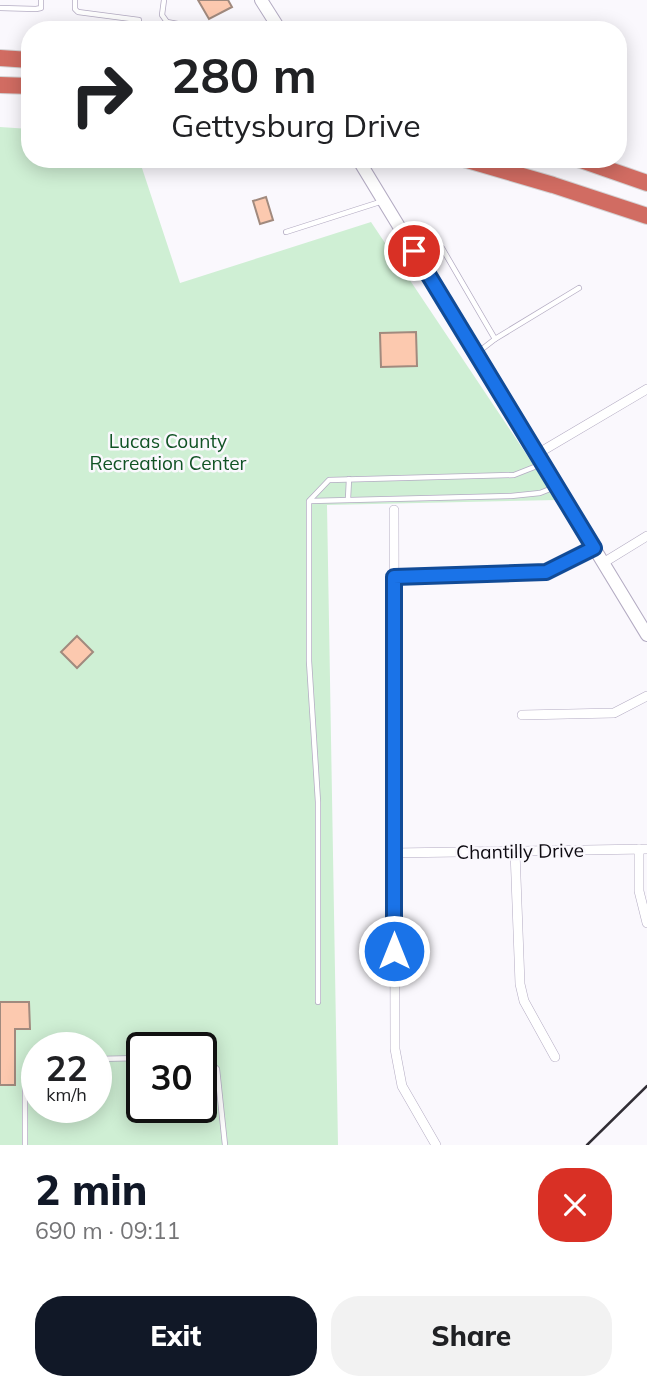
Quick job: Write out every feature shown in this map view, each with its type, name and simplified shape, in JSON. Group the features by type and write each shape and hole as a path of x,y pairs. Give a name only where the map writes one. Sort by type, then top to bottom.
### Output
{"highway":[{"path":"0,58 21,59"},
{"path":"0,85 21,86"},
{"path":"496,168 647,216"},
{"path":"604,168 647,183"}],"street":[{"path":"261,0 274,21"},
{"path":"363,168 647,635"},
{"path":"540,459 647,389"},
{"path":"394,510 393,853 397,1068 402,1086 436,1145"},
{"path":"603,563 647,536"},
{"path":"394,577 546,572 594,548"},
{"path":"522,715 614,713 647,696"},
{"path":"643,849 639,891 647,923"},
{"name":"Chantilly Drive","path":"393,853 643,849"},
{"path":"515,851 520,984 524,1001 555,1057"}],"lane":[{"path":"0,8 36,9 41,8 41,0"},
{"path":"75,0 75,9 78,12 139,20"},
{"path":"164,0 162,15 166,21"},
{"path":"286,232 383,201"},
{"path":"414,251 428,244 442,248 495,339"},
{"path":"476,354 495,339 579,288"},
{"path":"318,1002 318,814 309,661 309,501 329,480 514,475 540,459"},
{"path":"348,499 349,479"},
{"path":"309,501 511,496 540,493 557,486"},
{"path":"217,1069 225,1145"},
{"path":"25,1123 25,1145"}],"green space":[{"name":"Lucas County Recreation Center","path":"0,127 21,128 21,168 142,168 180,283 371,222 557,500 327,505 338,1145 0,1145"}],"building":[{"path":"198,0 228,0 232,7 209,19"},
{"path":"266,197 273,220 260,224 253,201"},
{"path":"416,332 417,366 381,367 380,333"},
{"path":"77,636 93,652 77,668 61,652"},
{"path":"0,1002 29,1002 30,1029 15,1029 15,1085 0,1085"}],"railway":[{"path":"587,1145 647,1086"}],"route":[{"path":"394,951 394,577 536,574 554,570 594,548 414,251"}]}
